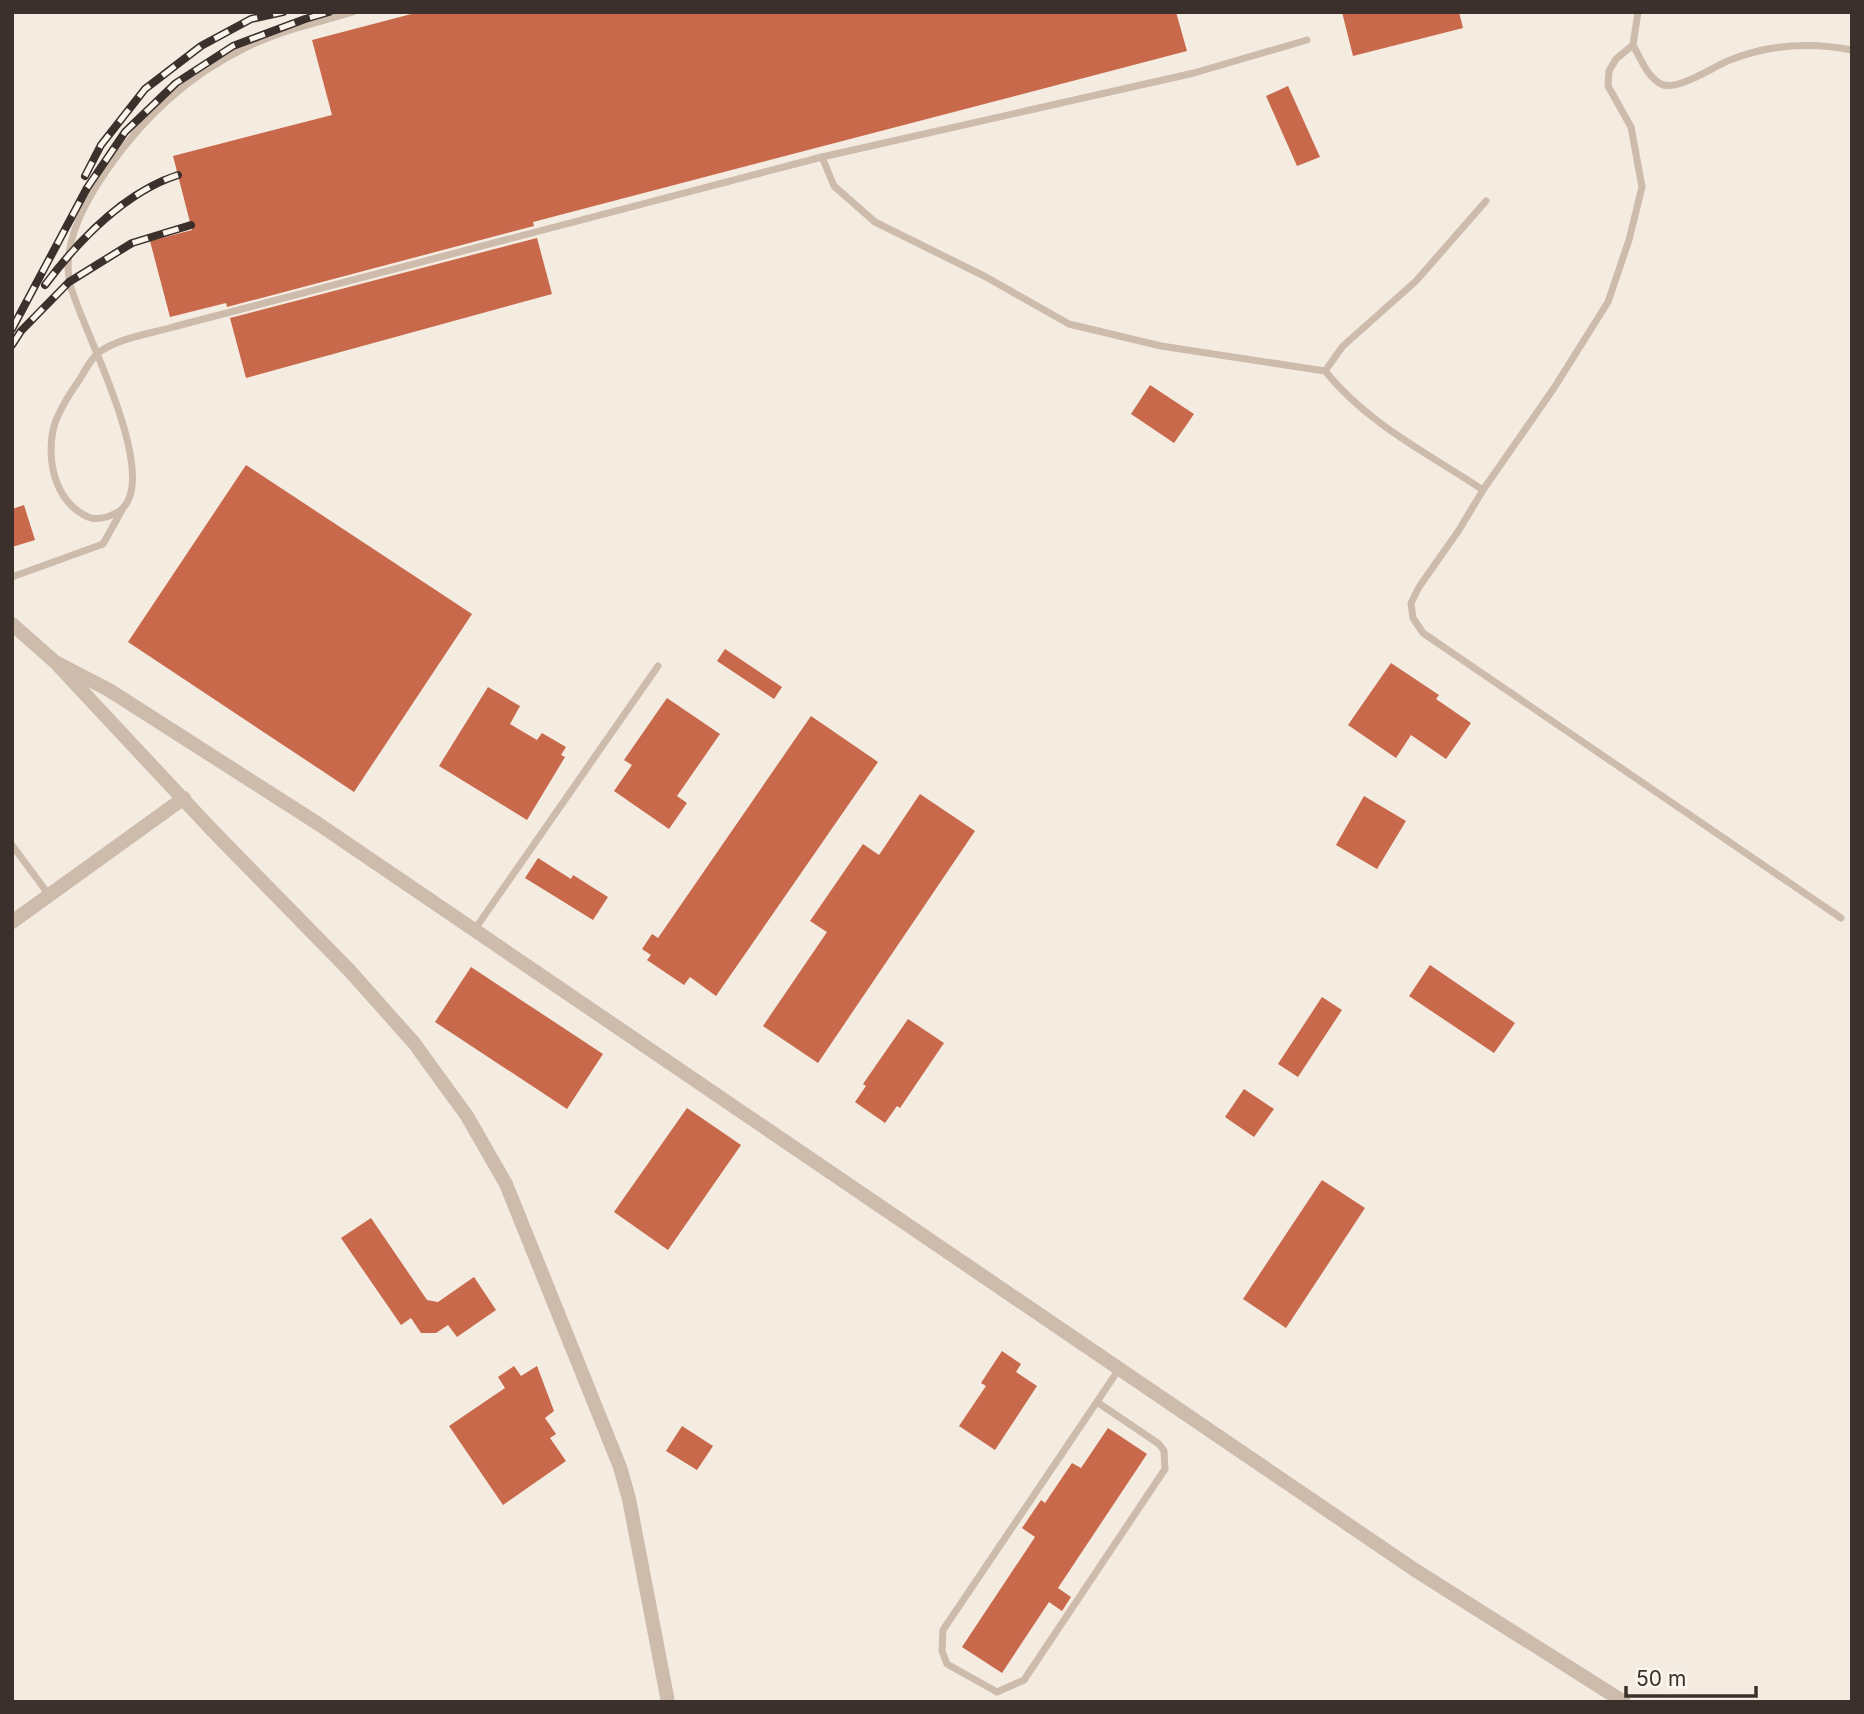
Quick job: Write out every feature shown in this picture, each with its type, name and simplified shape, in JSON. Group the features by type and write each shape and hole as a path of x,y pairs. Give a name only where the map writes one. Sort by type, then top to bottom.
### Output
{"street":[{"path":"12,624 55,662 212,830 349,970 414,1043 467,1116 506,1184 620,1467 629,1499 668,1702"},
{"path":"55,662 162,722 475,929 1415,1570 1624,1702"},
{"path":"12,922 184,798"}],"lane":[{"path":"12,577 103,544 131,493 134,467 126,429 69,282 69,252 83,206 126,143 158,109 194,77 244,48 288,31 353,12"},
{"path":"1638,12 1633,44 1651,75 1661,84 1673,86 1730,60 1767,48 1821,45 1852,50"},
{"path":"122,509 107,518 90,518 74,508 57,486 51,462 54,429 72,391 96,355 111,345 822,157 1194,73 1307,40"},
{"path":"1633,44 1616,59 1609,71 1608,86 1632,127 1642,187 1629,240 1608,302 1554,388 1419,587 1410,603 1413,618 1423,633 1841,918"},
{"path":"822,157 834,186 875,222 986,277 1069,324 1161,346 1325,371 1343,393 1385,429 1483,490"},
{"path":"1325,371 1343,346 1416,281 1486,201"},
{"path":"475,929 658,666"},
{"path":"12,845 49,895"},
{"path":"1097,1402 1159,1444 1164,1451 1165,1469 1024,1680 1005,1690 991,1691 947,1664 942,1651 943,1630 1097,1402 1120,1368"}],"building":[{"path":"419,12 1176,12 1187,51 533,222 534,226 227,307 226,303 170,317 150,241 192,230 173,156 332,115 312,40"},
{"path":"1342,12 1459,12 1463,28 1353,56"},
{"path":"1288,86 1320,157 1297,166 1266,96"},
{"path":"537,238 552,294 246,378 230,318"},
{"path":"1150,385 1194,414 1174,443 1131,414"},
{"path":"246,465 472,614 354,792 128,642"},
{"path":"24,505 35,540 12,547 12,509"},
{"path":"725,649 782,687 774,699 717,661"},
{"path":"1391,663 1439,695 1436,699 1471,723 1446,759 1411,735 1396,758 1348,725"},
{"path":"488,687 520,706 510,724 537,740 542,733 566,747 561,755 565,757 527,820 439,766"},
{"path":"667,698 720,734 677,796 687,803 669,829 614,791 632,765 624,760"},
{"path":"811,716 878,762 716,996 690,977 684,985 647,960 651,955 642,949 652,934 658,938"},
{"path":"920,794 975,831 818,1063 763,1026 827,932 810,921 863,844 879,855"},
{"path":"1364,796 1406,821 1377,869 1336,845"},
{"path":"538,858 571,879 573,875 608,897 593,920 525,878"},
{"path":"1430,965 1515,1023 1494,1053 1409,996"},
{"path":"471,967 603,1054 567,1109 435,1022"},
{"path":"1322,997 1342,1010 1298,1077 1278,1064"},
{"path":"908,1019 944,1043 900,1108 897,1106 885,1123 855,1102 866,1086 863,1084"},
{"path":"1244,1089 1274,1109 1254,1137 1225,1117"},
{"path":"687,1108 741,1145 668,1250 614,1212"},
{"path":"1322,1180 1365,1208 1286,1328 1243,1299"},
{"path":"371,1218 427,1300 438,1302 474,1277 496,1310 457,1337 448,1325 436,1333 421,1333 411,1318 401,1325 341,1238"},
{"path":"1002,1351 1021,1364 1016,1372 1037,1386 995,1450 959,1426 986,1386 981,1383"},
{"path":"514,1366 521,1376 537,1366 554,1411 545,1418 556,1434 550,1438 566,1461 503,1505 449,1426 505,1388 498,1377"},
{"path":"682,1426 713,1446 697,1470 666,1451"},
{"path":"1108,1428 1147,1454 1058,1588 1071,1597 1062,1611 1049,1602 1002,1673 962,1647 1035,1537 1022,1528 1041,1500 1045,1503 1072,1463 1081,1468"}],"railway":[{"path":"85,176 101,145 145,89 201,46 251,19 283,12"},
{"path":"12,329 87,188 125,132 176,83 233,46 329,12"},
{"path":"45,285 72,252 104,220 140,193 178,175"},
{"path":"12,345 21,331 69,282 132,243 191,225"}]}
